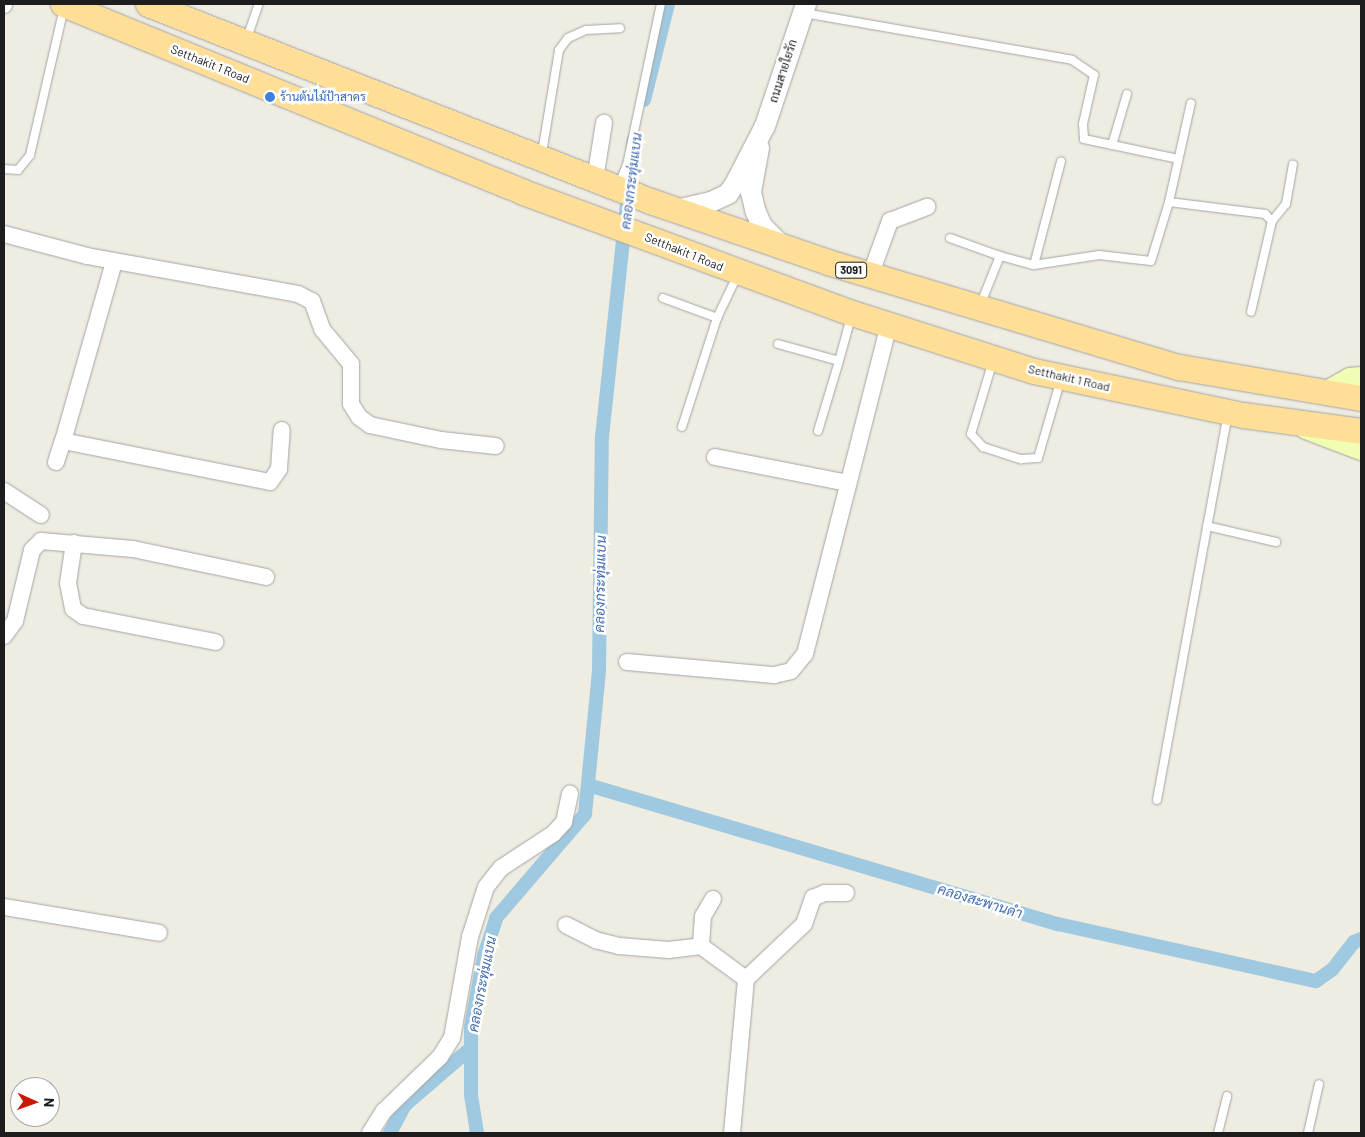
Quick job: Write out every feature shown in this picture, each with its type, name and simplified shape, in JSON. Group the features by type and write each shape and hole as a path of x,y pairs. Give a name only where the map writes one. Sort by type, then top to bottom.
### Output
{"main road":[{"name":"Setthakit 1 Road","path":"64,4 523,192 609,221 738,274 852,313 1061,377 1228,413 1298,425 1359,445"},
{"name":"3091","path":"148,4 665,206 870,276 978,310 1179,367 1324,393"},
{"path":"1324,393 1350,379 1361,378"},
{"path":"1324,393 1361,398"}],"street":[{"name":"ถนนสายใยรัก","path":"783,247 762,226 755,210 752,192 760,139 804,8"},
{"path":"595,179 604,123"},
{"name":"ถนนสายใยรัก","path":"665,206 711,202 728,194 760,139"},
{"path":"870,276 890,222 927,207"},
{"path":"4,234 114,262 298,294 312,301 322,329 351,364 351,404 359,418 370,425 440,440 496,446"},
{"path":"56,462 114,262"},
{"path":"627,662 774,675 791,671 805,654 888,324"},
{"path":"63,441 270,482 280,469 282,430"},
{"path":"714,457 848,483"},
{"path":"4,491 41,515"},
{"path":"74,543 68,583 74,608 83,616 215,642"},
{"path":"4,636 10,633 15,621 35,544 74,543 133,549 266,577"},
{"path":"370,1133 384,1111 440,1057 452,1038 470,938 486,886 501,868 553,834 564,822 570,794"},
{"path":"732,1133 746,978 804,924 813,898 826,893 846,893"},
{"path":"701,946 703,916 714,900"},
{"path":"4,907 160,933"},
{"path":"566,926 595,940 619,946 670,950 701,946 746,978"}],"lane":[{"path":"4,169 18,170 30,155 64,4"},
{"path":"246,43 259,4"},
{"path":"620,188 661,4"},
{"path":"804,8 1072,60 1094,75 1083,124 1084,139 1178,159"},
{"path":"541,158 559,50 568,38 586,30 620,28"},
{"path":"1112,145 1127,94"},
{"path":"950,238 1000,256 1034,265 1099,255 1150,261 1169,202 1191,103"},
{"path":"1034,265 1061,161"},
{"path":"1251,312 1272,221 1286,204 1293,165"},
{"path":"1169,202 1265,214 1272,221"},
{"path":"978,310 1000,256"},
{"path":"682,427 717,318 738,274"},
{"path":"664,298 717,318"},
{"path":"818,431 852,313"},
{"path":"778,344 839,362"},
{"path":"994,358 971,434 983,447 1021,458 1038,458 1061,377"},
{"path":"1157,800 1228,413"},
{"path":"1208,526 1276,542"},
{"path":"1308,1133 1319,1084"},
{"path":"1218,1133 1227,1096"}],"waterway":[{"name":"คลองกระทุ่มแบน","path":"644,100 668,4"},
{"name":"คลองกระทุ่มแบน","path":"477,1133 471,1094 471,1027 484,956 496,918 585,814 599,670 602,437 634,140"},
{"name":"คลองสะพานดำ","path":"588,785 1058,924 1316,981 1332,970 1354,942 1361,939"},
{"path":"390,1133 405,1105 471,1048"}],"place":[{"name":"ร้านต้นไม้ป้าสาคร","path":"270,97"}]}
